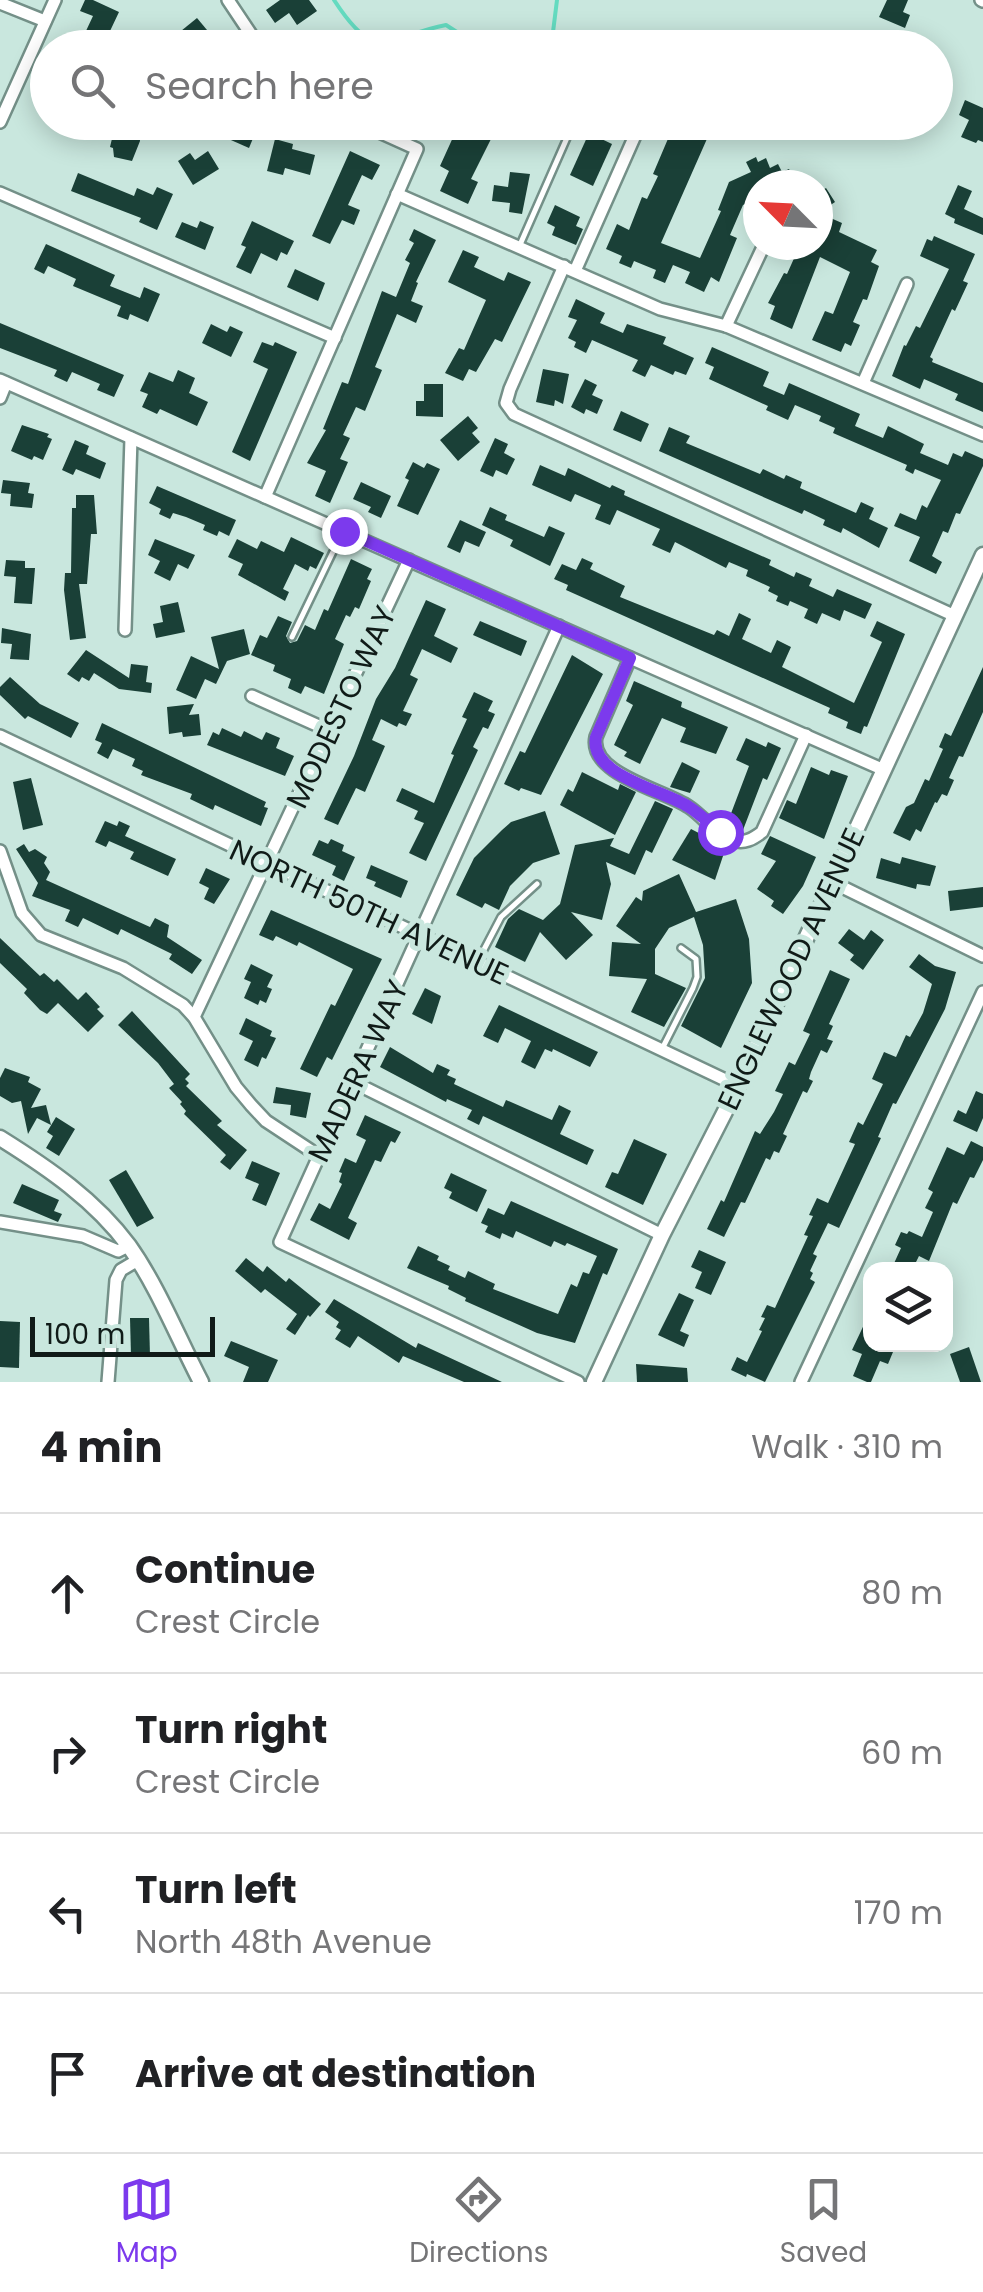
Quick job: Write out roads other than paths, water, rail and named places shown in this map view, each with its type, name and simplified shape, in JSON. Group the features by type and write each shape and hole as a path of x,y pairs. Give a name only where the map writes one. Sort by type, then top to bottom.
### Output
{"street":[{"path":"41,30 55,0"},
{"path":"228,0 248,30"},
{"path":"0,3 45,22"},
{"path":"0,122 30,55"},
{"path":"265,497 417,149 397,140"},
{"path":"632,140 506,404 522,420 955,616"},
{"path":"0,193 334,338"},
{"path":"397,194 660,309 726,326 983,436"},
{"path":"726,326 757,260"},
{"path":"863,383 908,284"},
{"path":"0,398 3,381 884,770"},
{"path":"125,630 132,438"},
{"name":"ENGLEWOOD AVENUE","path":"594,1382 662,1235 738,1086 983,555"},
{"name":"MODESTO WAY","path":"194,1017 409,560"},
{"name":"MADERA WAY","path":"558,626 280,1242 578,1382"},
{"path":"630,658 596,737 596,756 617,772 688,806 732,840 751,840 762,832 806,736"},
{"path":"252,696 330,731"},
{"name":"NORTH 50TH AVENUE","path":"0,736 738,1086"},
{"path":"0,851 22,913 41,934 123,968 183,1005 251,1105 318,1156"},
{"path":"832,882 983,956"},
{"path":"801,1382 983,992"},
{"path":"352,1082 662,1235"},
{"path":"0,1138 69,1184 128,1246 201,1382"},
{"path":"0,1222 83,1236 118,1251 128,1246"},
{"path":"108,1382 116,1280 122,1270 138,1260"}],"lane":[{"path":"519,246 566,140"},
{"path":"292,637 344,531"},
{"path":"477,963 501,917 538,884"},
{"path":"662,1050 697,976 696,960 681,948"}],"waterway":[{"path":"334,0 358,30"},
{"path":"553,30 557,0"},
{"path":"426,30 446,25 454,30"}]}
